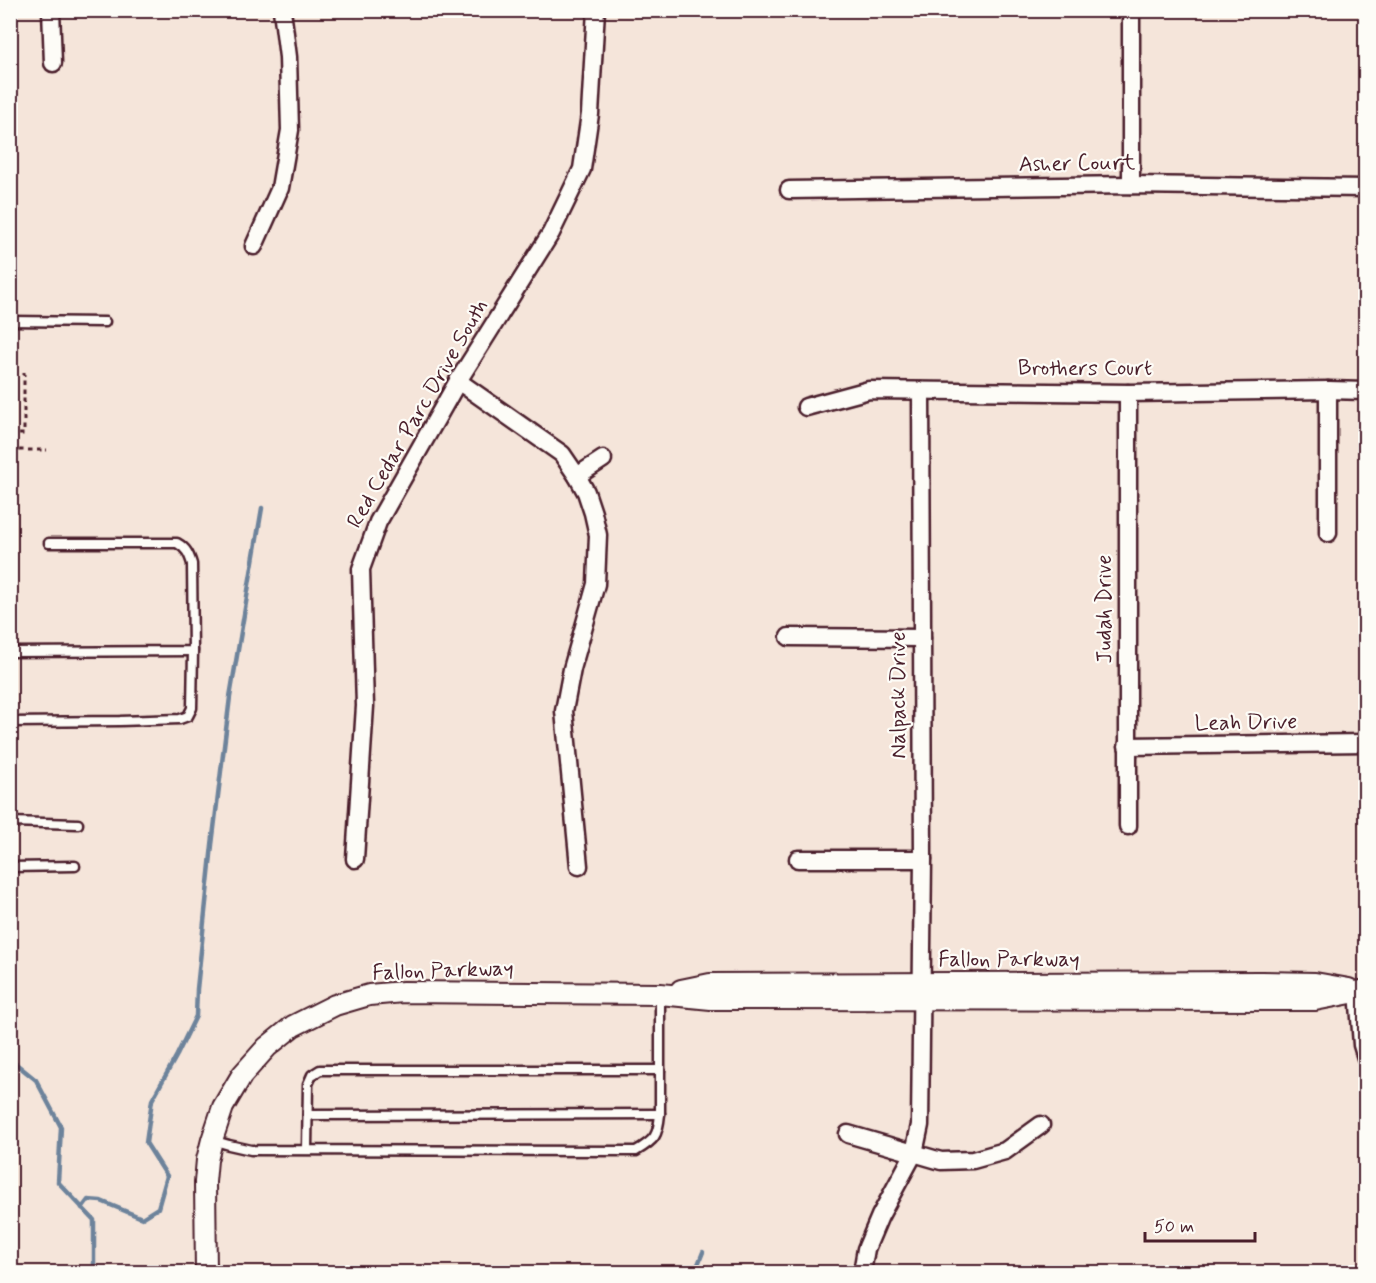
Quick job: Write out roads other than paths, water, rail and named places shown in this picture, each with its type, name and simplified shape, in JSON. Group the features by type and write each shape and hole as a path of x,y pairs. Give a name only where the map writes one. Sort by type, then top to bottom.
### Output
{"street":[{"path":"51,10 53,63"},
{"path":"254,246 280,188 290,130 288,57 282,10"},
{"name":"Red Cedar Parc Drive South","path":"355,859 365,706 361,569 378,522 458,381 551,233 582,169 590,114 596,10"},
{"path":"1131,10 1131,185"},
{"name":"Asher Court","path":"789,190 1131,185 1365,188"},
{"path":"458,381 562,454 586,492 598,535 596,584 572,669 564,711 579,866"},
{"name":"Brothers Court","path":"806,407 869,390 1128,393 1365,391"},
{"path":"1328,390 1328,533"},
{"name":"Nalpack Drive","path":"862,1272 866,1249 880,1216 914,1153 920,1125 923,859 921,391"},
{"name":"Judah Drive","path":"1128,393 1128,826"},
{"path":"577,476 603,459"},
{"path":"789,637 922,638"},
{"name":"Leah Drive","path":"1127,746 1365,743"},
{"path":"798,859 923,859"},
{"name":"Fallon Parkway","path":"206,1272 205,1182 207,1160 223,1107 242,1075 267,1047 293,1026 335,1005 369,995 403,992 660,993 710,984 922,992 1315,983 1362,991"},
{"path":"1362,991 1362,1045 1365,1058"},
{"path":"848,1134 941,1161 973,1160 1005,1151 1041,1125"}],"lane":[{"path":"10,321 105,321"},
{"path":"10,722 120,722 180,719 188,716 192,708 192,564 183,546 177,543 49,543"},
{"path":"10,652 193,651"},
{"path":"10,822 78,824"},
{"path":"10,867 75,866"},
{"path":"212,1140 251,1150 636,1151 651,1143 659,1130 660,993"},
{"path":"307,1149 308,1084 312,1075 320,1070 660,1070"},
{"path":"308,1115 660,1114"}],"waterway":[{"path":"82,1208 88,1200 101,1201 142,1218 158,1208 167,1176 146,1143 152,1100 196,1016 212,845 230,697 262,508"},
{"path":"10,1059 36,1080 61,1127 58,1182 94,1220 94,1272"},
{"path":"695,1272 703,1252"}]}
